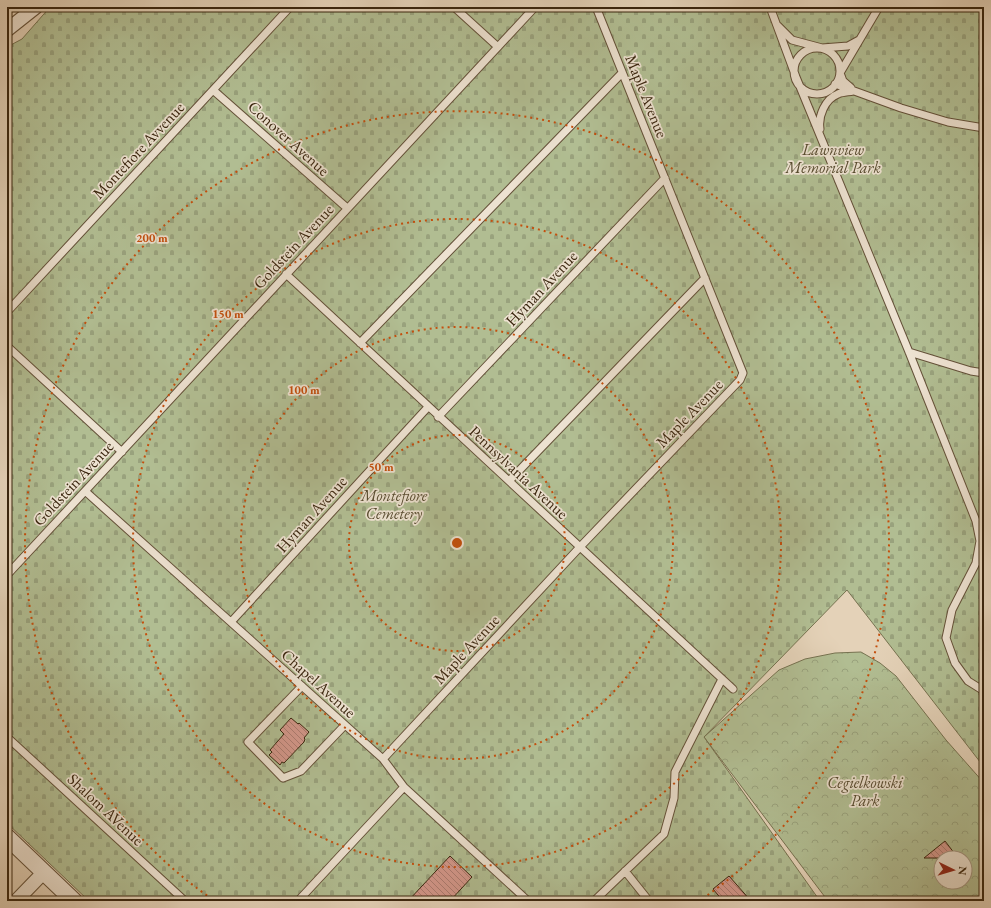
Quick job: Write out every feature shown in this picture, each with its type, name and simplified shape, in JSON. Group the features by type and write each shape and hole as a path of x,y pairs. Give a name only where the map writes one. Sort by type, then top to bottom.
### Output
{"street":[{"path":"7,30 36,7"},
{"path":"7,837 74,901"},
{"path":"16,901 44,872"}],"lane":[{"name":"Montefiore Avvenue","path":"7,312 290,7"},
{"path":"454,7 498,47"},
{"name":"Goldstein Avenue","path":"7,575 535,7"},
{"name":"Maple Avenue","path":"382,759 580,547 740,380 743,372 596,7"},
{"path":"770,7 796,77 909,352 976,521 980,541 976,562 952,610 946,638 955,663 968,681 984,691"},
{"path":"859,40 848,46 812,48 800,55 795,69 799,84 804,90 820,94 827,91 835,84 879,7"},
{"path":"776,25 792,40 822,48 832,53 837,58 840,65 840,73 843,81 853,91"},
{"path":"360,344 622,73"},
{"path":"835,84 901,108 948,122 984,128"},
{"name":"Conover Avenue","path":"213,90 347,208"},
{"path":"821,138 819,121 826,104 836,94 853,91"},
{"name":"Hyman Avenue","path":"438,417 664,178"},
{"name":"Pennsylvania Avenue","path":"286,274 508,482 733,689"},
{"path":"508,482 705,278"},
{"path":"7,346 122,452"},
{"path":"909,352 971,371 984,373"},
{"name":"Hyman Avenue","path":"231,622 428,407"},
{"name":"Chapel Avenue","path":"85,491 382,759 404,787 528,901"},
{"path":"594,901 664,834 674,798 675,772 722,679"},
{"path":"302,686 248,742 283,778 301,771 345,725"},
{"name":"Shalom AVenue","path":"7,737 186,901"},
{"path":"298,901 404,787"},
{"path":"625,871 649,901"}],"green space":[{"name":"Montefiore Cemetery","path":"50,7 984,7 984,767 847,590 704,737 820,901 89,901 7,823 7,47 22,39"},
{"name":"Cegielkowski Park","path":"861,652 880,663 896,676 946,740 984,783 984,901 828,901 704,737 779,670 805,659 835,653"}],"building":[{"path":"291,718 309,732 304,738 304,742 284,763 282,762 280,765 269,755 272,752 270,750 284,734 280,730"},
{"path":"945,841 952,850 934,850"},
{"path":"933,851 933,858 924,858"},
{"path":"450,856 472,877 450,901 408,901"},
{"path":"729,876 751,901 723,901 713,889"}],"park label":[{"name":"Lawnview Memorial Park","path":"833,158"}]}
